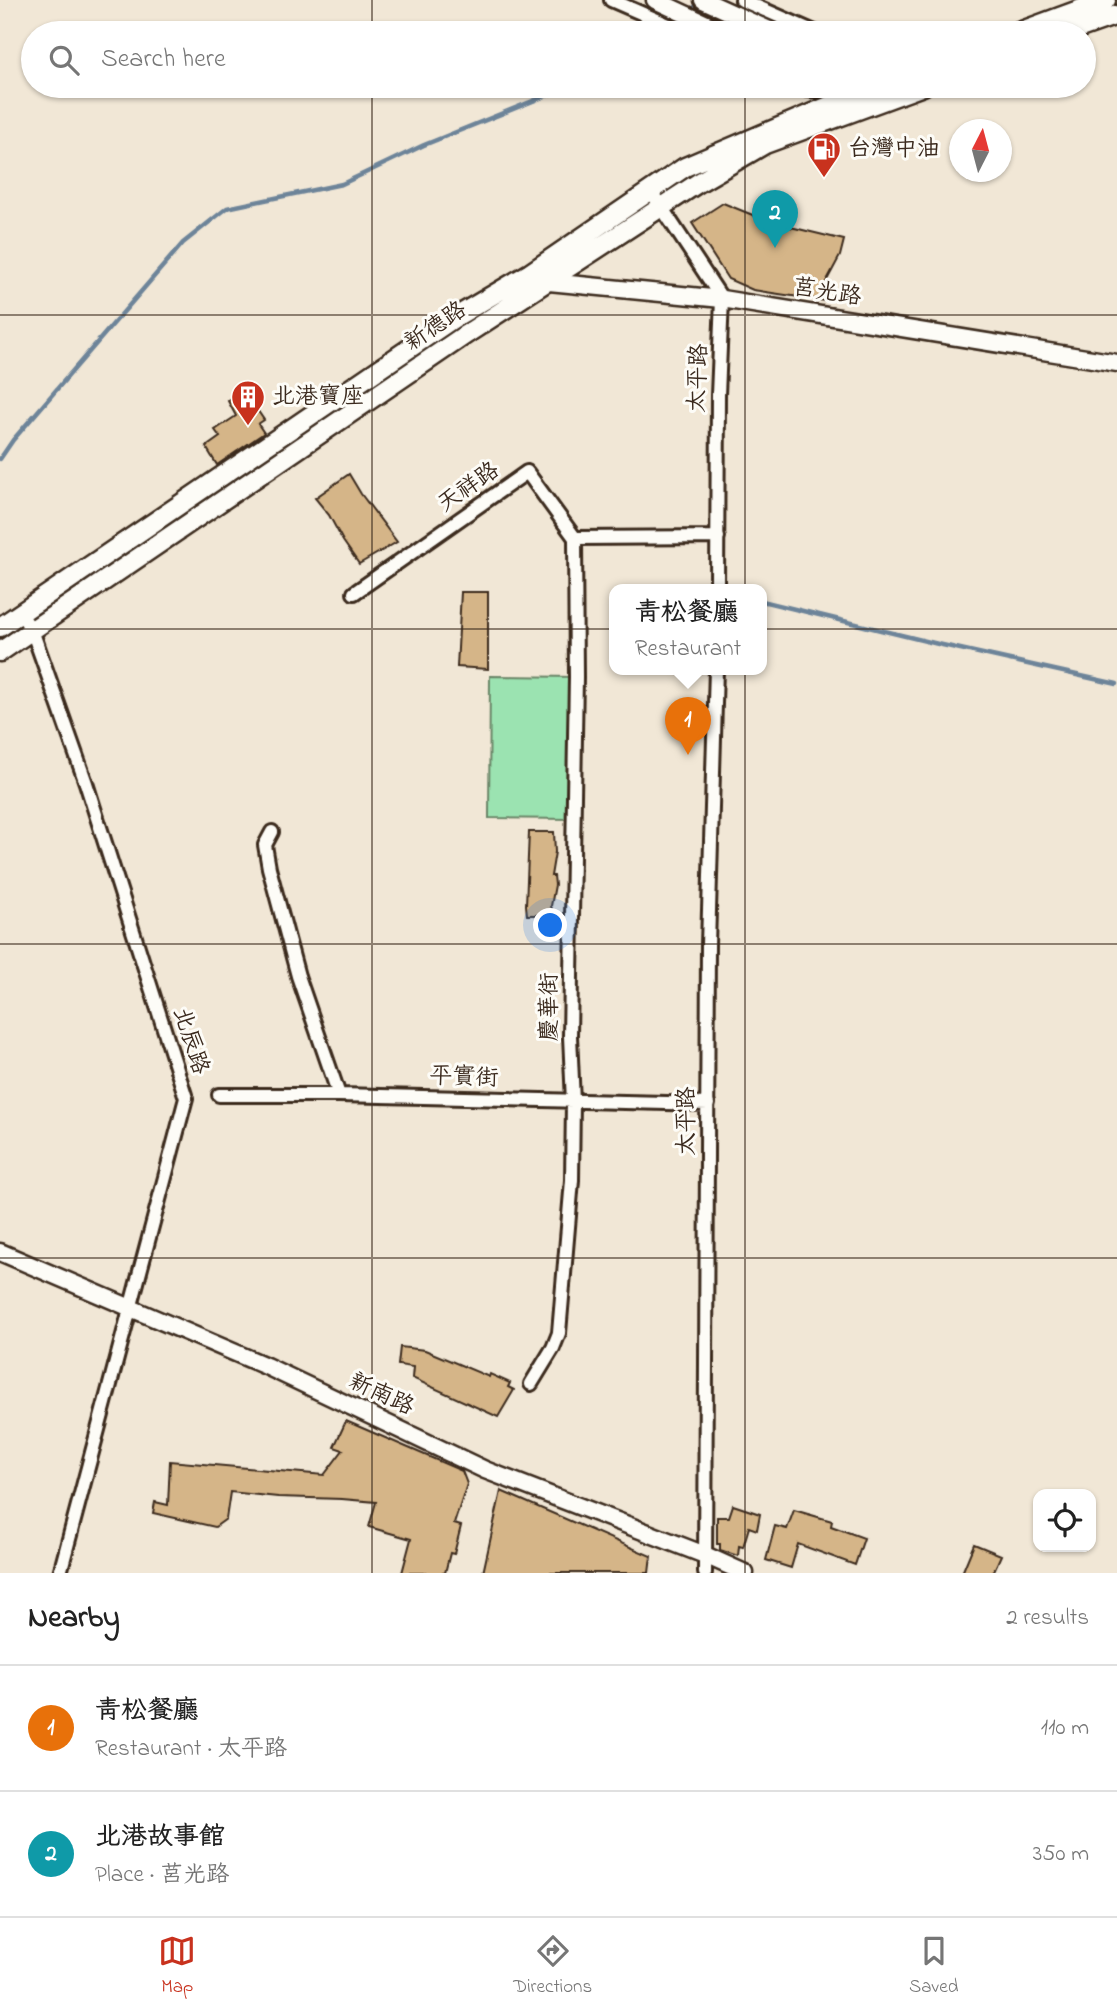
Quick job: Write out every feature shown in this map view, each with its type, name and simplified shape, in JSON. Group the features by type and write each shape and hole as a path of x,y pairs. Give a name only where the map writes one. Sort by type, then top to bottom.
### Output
{"main road":[{"path":"1049,21 1106,0"},
{"path":"1096,22 1117,15"},
{"name":"新德路","path":"0,627 454,318 530,273 685,167 870,98"},
{"name":"新德路","path":"0,652 465,335 660,207 765,144 861,100"}],"street":[{"path":"611,0 660,21"},
{"path":"742,0 790,21"},
{"path":"662,3 700,21"},
{"path":"709,3 749,21"},
{"path":"850,98 864,98"},
{"path":"650,190 722,299"},
{"name":"莒光路","path":"530,273 549,282 722,299 1117,363"},
{"name":"太平路","path":"717,584 718,395 722,299"},
{"name":"天祥路","path":"354,593 527,472 575,538"},
{"path":"575,538 718,537"},
{"name":"慶華街","path":"531,1384 559,1333 572,1180 570,1026 576,677 575,538"},
{"name":"北辰路","path":"20,613 32,630 86,783 186,1098 60,1573"},
{"name":"太平路","path":"705,1573 709,945 716,675"},
{"path":"272,832 265,845 270,868 298,976 339,1095"},
{"name":"平實街","path":"219,1095 339,1095 708,1104"},
{"name":"新南路","path":"0,1252 266,1366 485,1470 745,1573"}],"green space":[{"path":"490,676 576,677 573,819 489,818"}],"building":[{"path":"723,203 770,222 844,240 840,256 826,282 826,301 753,290 728,279 692,223"},
{"name":"北港寶座","path":"243,389 264,420 258,424 264,433 217,465 206,447 220,437 215,430 236,416 228,401"},
{"path":"349,474 397,542 359,564 329,515 315,498"},
{"path":"461,592 488,592 488,669 457,667"},
{"path":"529,832 554,832 555,852 551,876 554,876 555,885 551,906 554,915 527,915"},
{"path":"400,1347 425,1350 489,1377 490,1374 510,1383 508,1387 514,1390 498,1417 412,1378 413,1367 398,1365"},
{"path":"346,1421 462,1471 467,1484 454,1524 461,1526 454,1554 450,1553 445,1573 402,1573 411,1539 369,1527 376,1502 230,1492 226,1519 215,1527 153,1513 155,1502 168,1505 170,1461 324,1475 343,1450 334,1447"},
{"path":"501,1491 651,1556 649,1573 483,1573"},
{"path":"733,1505 760,1514 757,1530 749,1527 743,1547 739,1546 738,1556 720,1550 720,1544 717,1544 717,1517 729,1517"},
{"path":"794,1510 832,1521 831,1526 864,1538 855,1565 798,1544 791,1568 766,1560 775,1526 787,1529"},
{"path":"974,1544 1001,1555 993,1573 962,1573"}],"waterway":[{"path":"682,21 700,1"},
{"path":"0,459 13,440 183,243 227,208 342,184 424,145 540,98"},
{"path":"767,602 1117,684"}],"place":[{"name":"台灣中油","path":"824,179"},
{"name":"北港故事館","path":"775,248"},
{"name":"北港寶座","path":"248,427"},
{"name":"青松餐廳","path":"688,755"}]}
